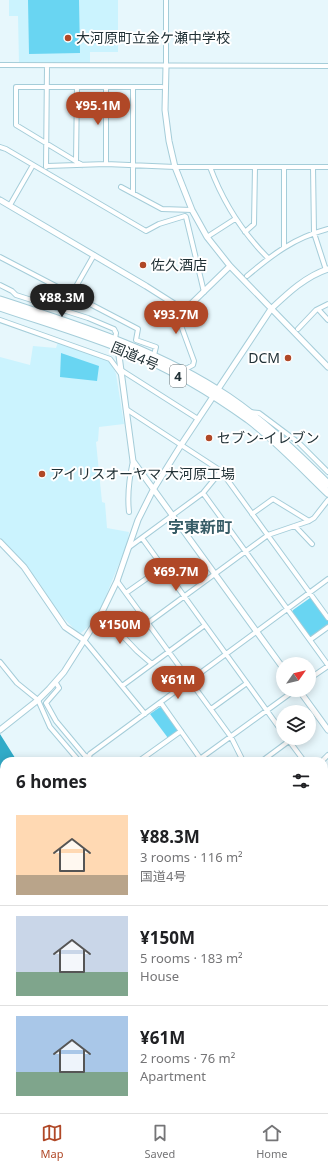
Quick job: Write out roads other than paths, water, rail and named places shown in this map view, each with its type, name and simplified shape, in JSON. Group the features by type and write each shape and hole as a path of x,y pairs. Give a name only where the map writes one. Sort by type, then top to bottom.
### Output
{"highway":[{"name":"国道4号","path":"0,300 115,339 154,355 184,370 268,436 328,493"},
{"name":"国道4号","path":"0,307 118,348 215,393 250,412 279,437 328,484"}],"street":[{"path":"166,0 165,110 169,141 175,167 192,210 208,237 230,266 328,367"},
{"path":"0,66 328,66"},
{"path":"43,171 47,166 47,66"},
{"path":"83,165 16,125 16,87 162,87"},
{"path":"76,161 77,87"},
{"path":"106,87 106,164"},
{"path":"133,87 133,193"},
{"path":"0,147 146,231 159,224 185,216"},
{"path":"47,166 132,164 175,167 328,167"},
{"path":"10,205 33,165"},
{"path":"210,167 221,195 235,219 268,258"},
{"path":"284,167 284,247"},
{"path":"0,730 38,700 56,683 64,672 101,613 117,581 138,520 153,490 271,309 291,290 327,269 314,233 313,167"},
{"path":"245,232 254,224 255,168"},
{"path":"121,187 162,209 192,210"},
{"path":"0,200 176,305 183,306 191,304 230,266"},
{"path":"185,210 185,216 204,292"},
{"path":"208,237 235,219"},
{"path":"246,276 284,247 314,233 328,229"},
{"path":"58,308 66,304 94,255"},
{"path":"0,257 138,329 136,340 156,347 154,355"},
{"path":"0,284 16,295 88,318 114,329 116,333 115,339"},
{"path":"298,329 318,310 328,304"},
{"path":"176,305 176,312 194,361 193,364 184,370"},
{"path":"318,310 328,320"},
{"path":"0,320 110,359 122,372 198,419"},
{"path":"118,348 133,461 128,484 127,499 129,512"},
{"path":"126,409 221,471 328,618"},
{"path":"250,412 259,413 299,443 328,472"},
{"path":"133,461 276,658"},
{"path":"127,549 202,493 221,471"},
{"path":"202,493 328,665 316,674"},
{"path":"252,514 273,499 309,521"},
{"path":"148,623 268,535 314,518 328,500"},
{"path":"295,526 312,544"},
{"path":"142,538 276,723"},
{"path":"0,542 24,566 65,627 84,640 146,714"},
{"path":"126,593 163,567"},
{"path":"56,683 59,688 46,703 56,720 86,757 89,756 328,580"},
{"path":"117,581 231,737 241,757"},
{"path":"101,613 137,651 152,664"},
{"path":"122,686 205,625"},
{"path":"310,640 328,627"},
{"path":"0,662 16,683 38,700 50,727 76,757"},
{"path":"211,709 247,682"},
{"path":"204,757 286,697"},
{"path":"304,697 328,730"},
{"path":"161,703 198,757"},
{"path":"145,757 181,731"},
{"path":"267,757 282,745"},
{"path":"292,745 301,757"}],"place":[{"name":"大河原町立金ケ瀬中学校","path":"68,38"},
{"name":"佐久酒店","path":"143,265"},
{"name":"DCM","path":"288,358"},
{"name":"セブン-イレブン","path":"209,438"},
{"name":"アイリスオーヤマ 大河原工場","path":"42,474"}],"district":[{"name":"字東新町","path":"200,527"}]}
